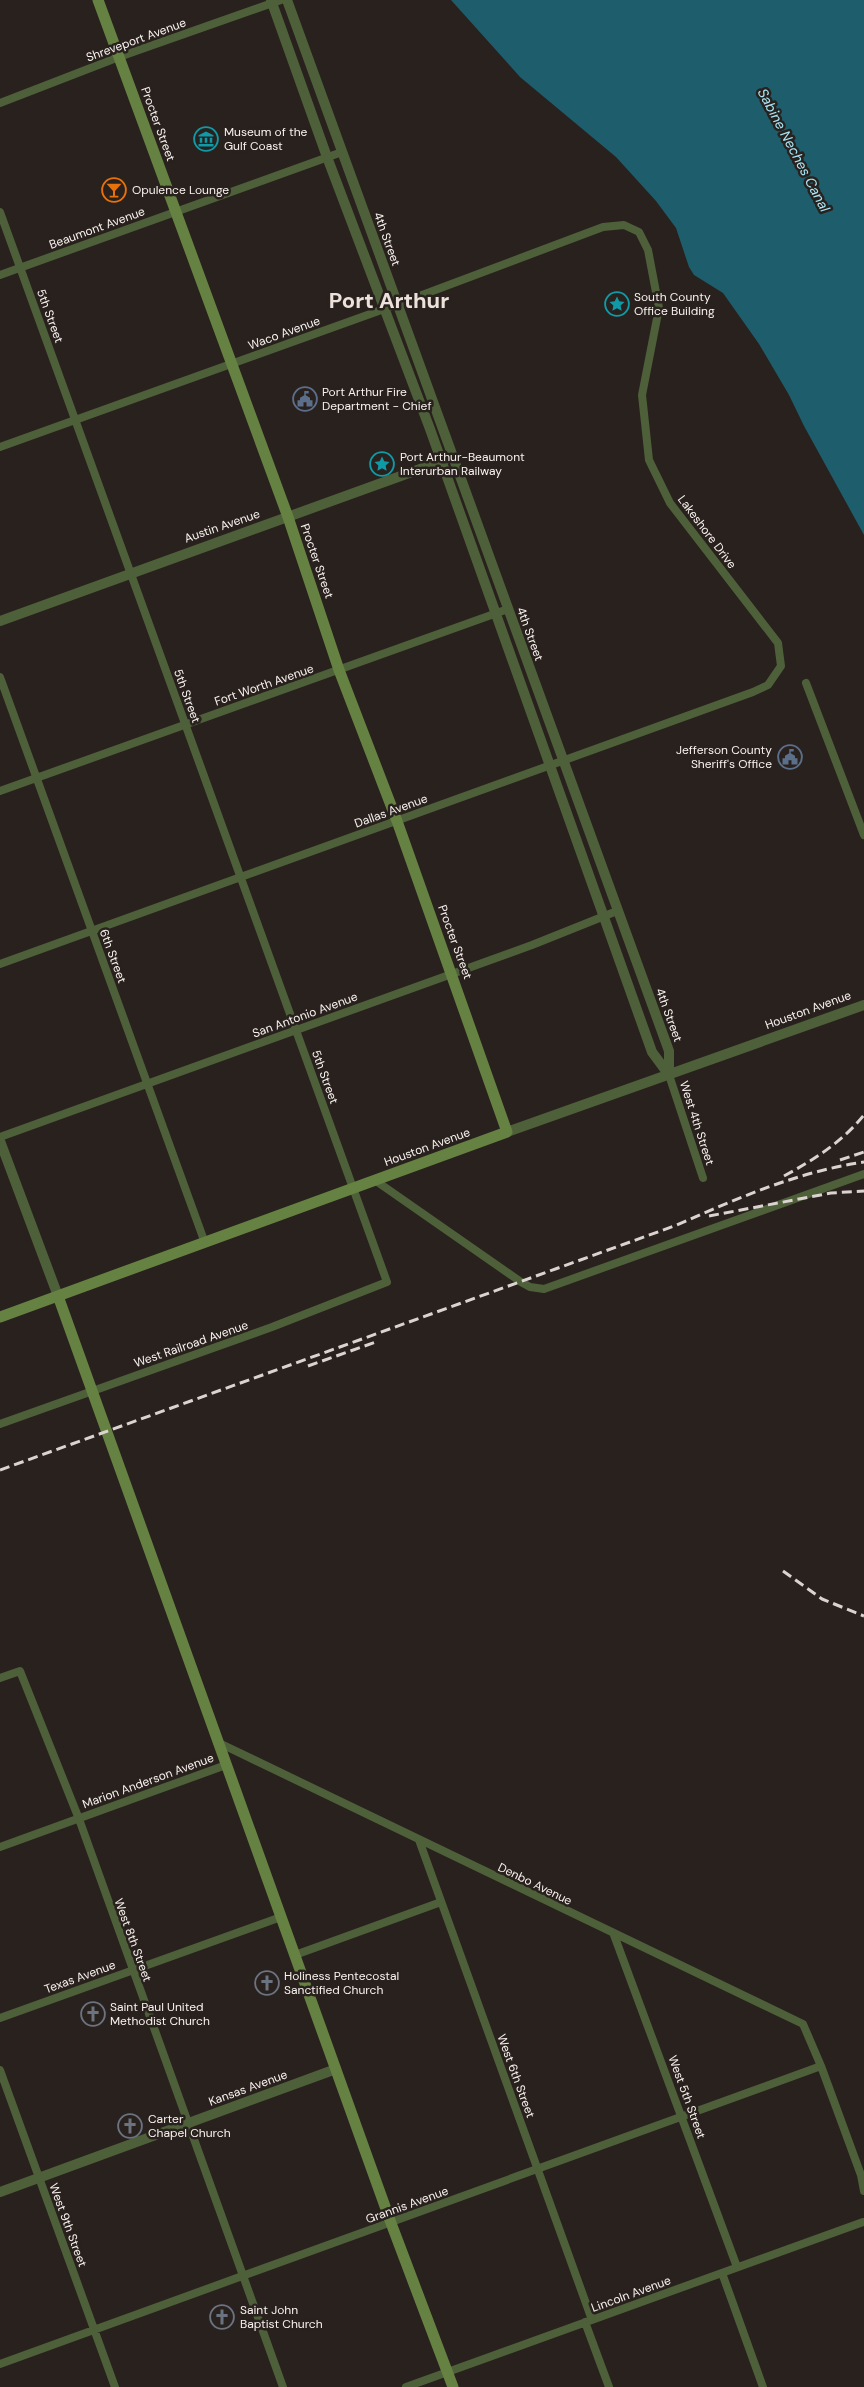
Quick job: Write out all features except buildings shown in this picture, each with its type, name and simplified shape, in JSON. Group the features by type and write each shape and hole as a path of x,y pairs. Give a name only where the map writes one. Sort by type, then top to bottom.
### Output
{"main road":[{"name":"Procter Street","path":"98,0 288,517 339,670 452,974 508,1132"},
{"name":"Houston Avenue","path":"0,1317 508,1132"},
{"path":"58,1296 391,2223 453,2387"}],"street":[{"name":"4th Street","path":"287,0 669,1051 669,1075"},
{"name":"Shreveport Avenue","path":"0,103 119,57 275,1"},
{"name":"4th Street","path":"275,1 327,157 441,462 652,1052 669,1075"},
{"name":"Beaumont Avenue","path":"0,275 342,152"},
{"name":"5th Street","path":"0,212 354,1189"},
{"name":"Lakeshore Drive","path":"603,227 624,225 638,232 648,250 659,308 642,396 649,460 670,503 778,643 781,666"},
{"name":"Waco Avenue","path":"0,447 385,309 603,227"},
{"name":"Austin Avenue","path":"0,621 453,457"},
{"name":"Fort Worth Avenue","path":"0,791 508,609"},
{"name":"Dallas Avenue","path":"0,964 564,762 753,692 768,685 781,666"},
{"name":"6th Street","path":"0,676 205,1243"},
{"path":"806,683 864,835"},
{"name":"San Antonio Avenue","path":"0,1137 452,974 617,911"},
{"name":"Houston Avenue","path":"508,1132 864,1005"},
{"name":"West 4th Street","path":"669,1075 703,1178"},
{"path":"0,1141 58,1296"},
{"path":"376,1180 521,1282 530,1287 544,1289 864,1174"},
{"name":"West Railroad Avenue","path":"0,1424 272,1327 387,1282 354,1189"},
{"name":"West 8th Street","path":"0,1678 20,1671 79,1819 283,2387"},
{"name":"Denbo Avenue","path":"217,1742 614,1935 803,2024 822,2066 861,2175 864,2191"},
{"name":"Marion Anderson Avenue","path":"0,1847 226,1765"},
{"name":"West 6th Street","path":"419,1840 538,2169 609,2387"},
{"path":"294,1955 441,1902"},
{"name":"Texas Avenue","path":"0,2018 281,1917"},
{"name":"West 5th Street","path":"614,1935 737,2268"},
{"name":"Grannis Avenue","path":"0,2364 822,2066"},
{"name":"Kansas Avenue","path":"0,2192 336,2069"},
{"name":"West 9th Street","path":"0,2070 114,2387"},
{"name":"Lincoln Avenue","path":"406,2387 864,2223"},
{"path":"722,2273 763,2387"}],"water":[{"name":"Sabine Neches Canal","path":"451,0 864,0 864,535 789,395 759,344 723,293 694,275 689,267 676,228 656,201 616,157 520,77"}],"railway":[{"path":"784,1176 847,1134 864,1115"},
{"path":"840,1160 864,1152"},
{"path":"0,1470 677,1225 768,1187 815,1172 864,1162"},
{"path":"709,1216 831,1193 864,1191"},
{"path":"308,1366 376,1342"},
{"path":"783,1571 822,1599 864,1616"}],"place":[{"name":"Museum of the Gulf Coast","path":"206,139"},
{"name":"Opulence Lounge","path":"114,190"},
{"name":"South County Office Building","path":"617,304"},
{"name":"Port Arthur Fire Department - Chief","path":"305,399"},
{"name":"Port Arthur-Beaumont Interurban Railway","path":"382,464"},
{"name":"Jefferson County Sheriff's Office","path":"790,757"},
{"name":"Holiness Pentecostal Sanctified Church","path":"267,1983"},
{"name":"Saint Paul United Methodist Church","path":"93,2014"},
{"name":"Carter Chapel Church","path":"130,2126"},
{"name":"Saint John Baptist Church","path":"222,2317"}],"district":[{"name":"Port Arthur","path":"389,300"}]}
